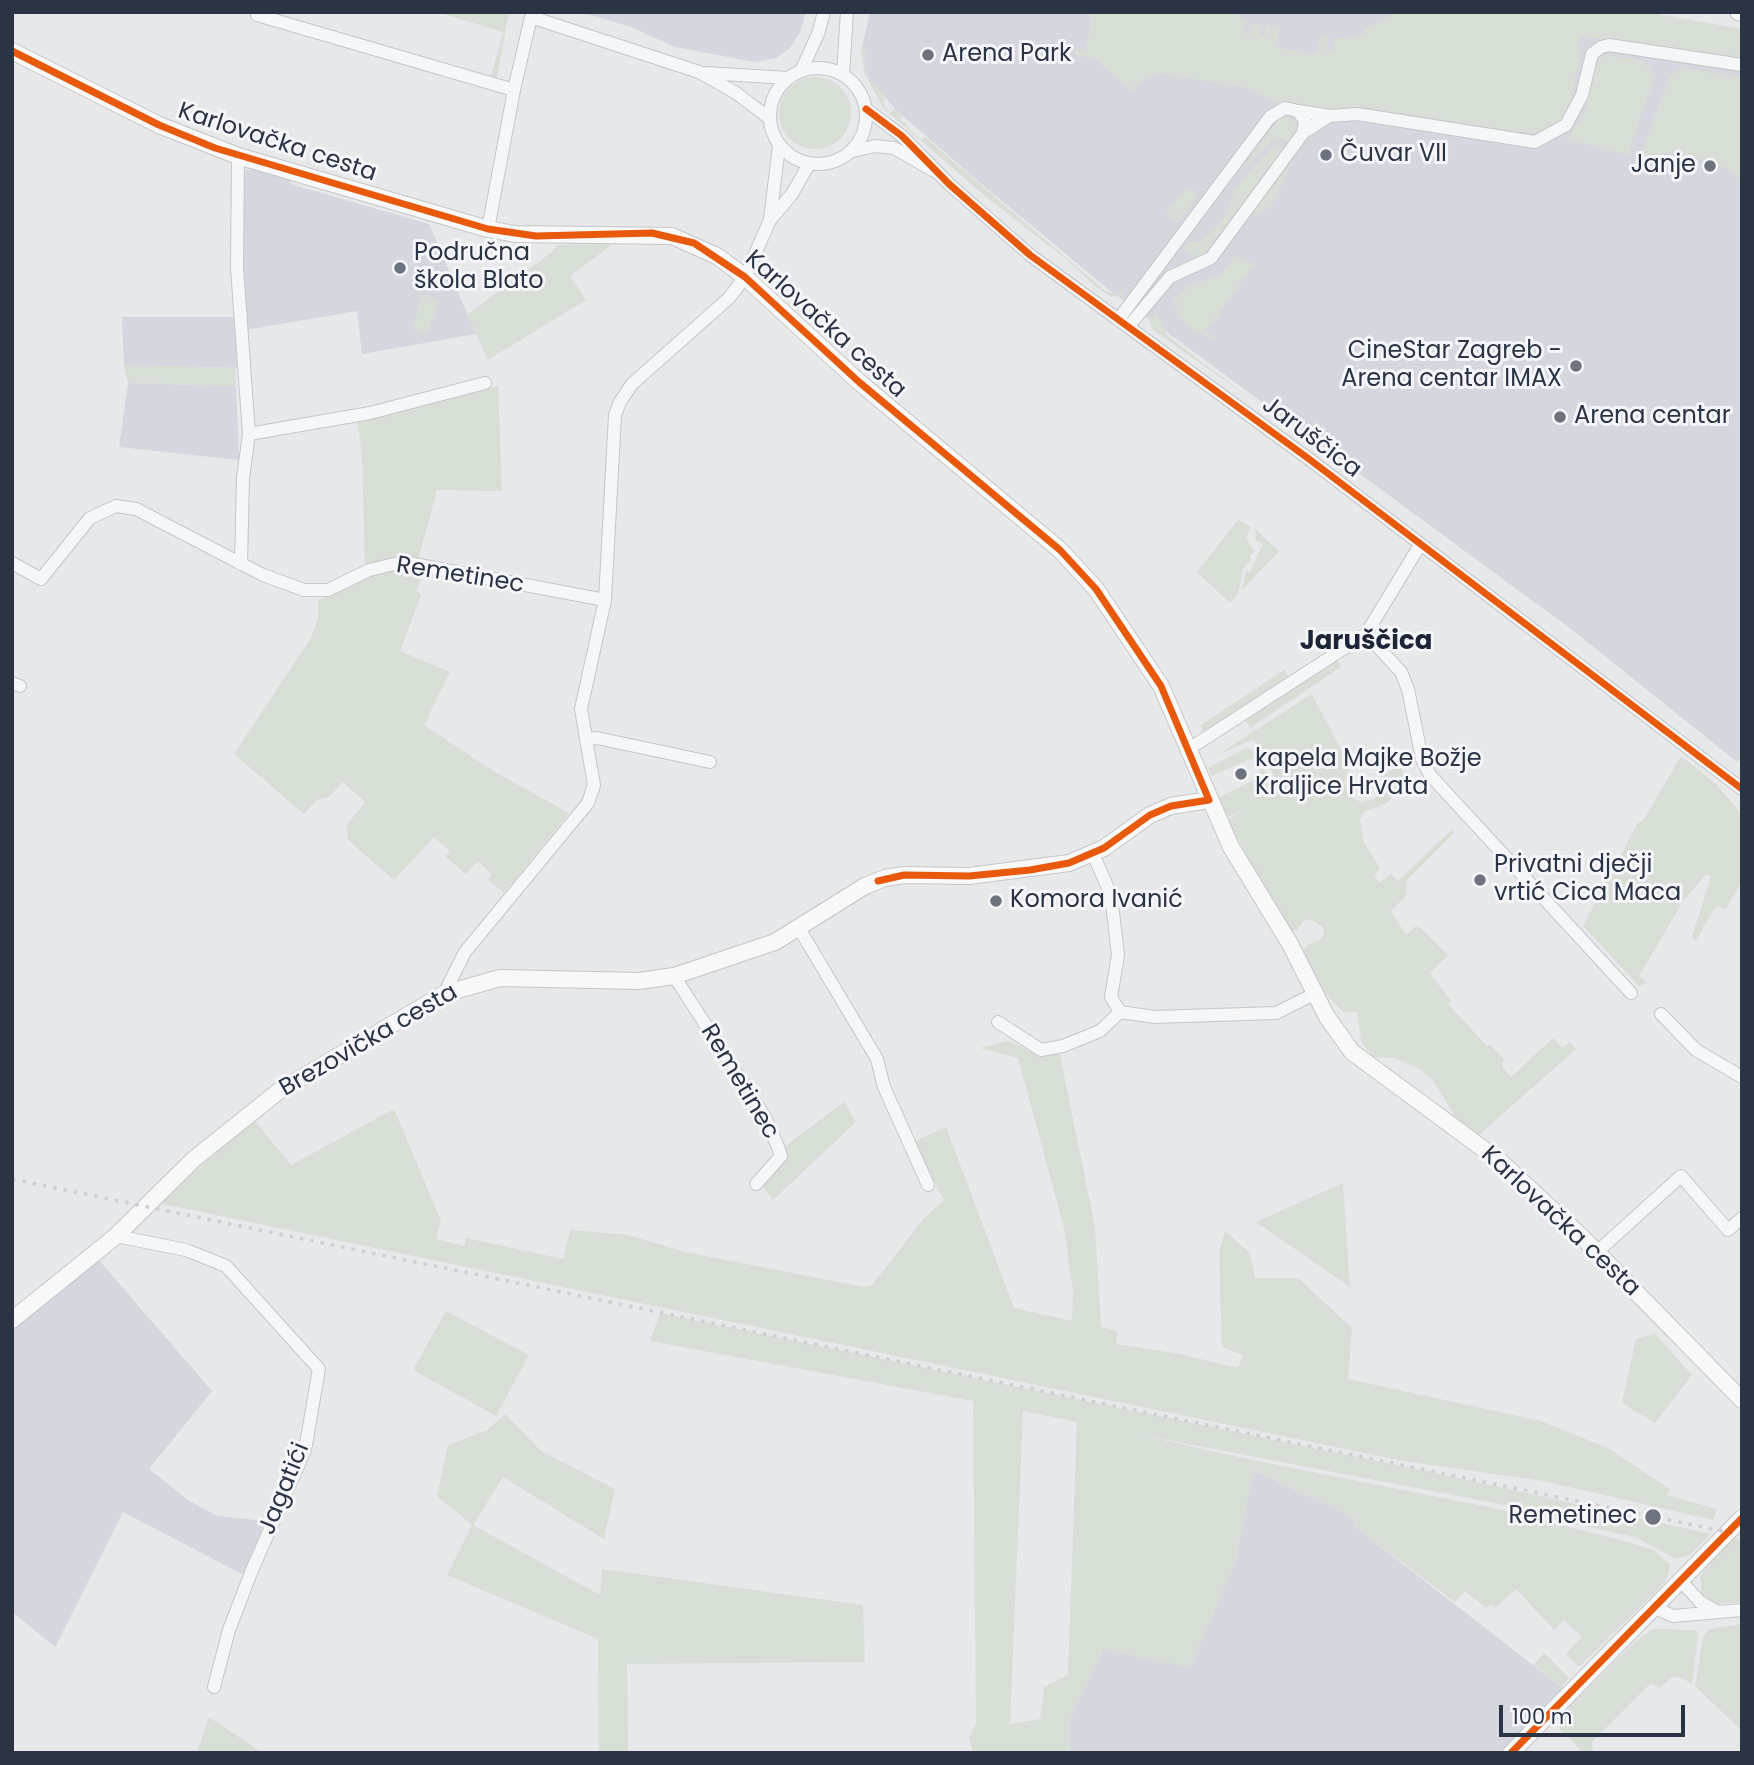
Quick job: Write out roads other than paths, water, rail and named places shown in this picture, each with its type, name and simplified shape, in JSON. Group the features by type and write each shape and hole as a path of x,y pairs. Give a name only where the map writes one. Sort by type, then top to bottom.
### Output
{"main road":[{"name":"Karlovačka cesta","path":"12,51 159,125 239,156 488,229 536,236 621,233 672,236 718,256 745,277 859,382 1060,550 1096,589 1161,686 1231,847 1290,944 1314,994 1352,1052 1501,1162 1597,1252 1742,1400"},
{"name":"Brezovička cesta","path":"12,1320 116,1236 194,1159 279,1091 444,994 500,978 639,981 674,976 751,952 800,930 865,887 890,877 969,876 1030,870 1093,854 1150,815 1171,806 1209,800"},
{"path":"1511,1753 1742,1518"}],"street":[{"path":"801,71 818,34 824,12"},
{"path":"843,74 847,12"},
{"path":"257,15 514,90"},
{"path":"488,229 514,90 531,17 699,72 736,93 769,118"},
{"path":"1123,324 1176,244 1270,117 1285,108 1330,116 1357,114 1535,142 1566,125 1582,95 1592,54 1601,47 1742,65"},
{"path":"770,220 779,146 769,118 771,103 788,78 801,71 815,68 843,74 854,83 866,109 864,131 853,151 832,163 808,164 797,161 779,146"},
{"path":"699,72 788,78"},
{"name":"Jaruščica","path":"866,109 902,136 1030,255 1742,789"},
{"path":"1298,111 1305,121 1303,133"},
{"path":"1123,324 1170,277 1211,258 1303,133 1330,116"},
{"name":"Jaruščica","path":"853,151 875,146 894,148 942,176"},
{"name":"Karlovačka cesta","path":"239,156 237,268 249,434 243,478 241,564"},
{"path":"444,994 465,952 588,803 594,785 581,709 606,600 615,415 620,402 632,384 729,298 745,277 770,220 792,194 808,164"},
{"path":"1176,244 1181,258 1192,266"},
{"path":"249,434 370,413 485,383"},
{"name":"Remetinec","path":"12,563 41,579 96,512 116,506 135,509 263,575 316,591 336,587 385,564 403,562 606,600"},
{"path":"1189,749 1366,634 1420,545"},
{"path":"1366,634 1401,672 1408,689 1422,759 1430,775 1631,993"},
{"path":"586,739 710,762"},
{"path":"1093,854 1111,895 1118,955 1111,997 1120,1012"},
{"path":"800,930 877,1059 884,1087 928,1185"},
{"name":"Remetinec","path":"674,976 765,1117 781,1156 756,1185"},
{"path":"1120,1012 1155,1017 1276,1013 1314,994"},
{"path":"998,1023 1041,1050 1062,1046 1100,1031 1120,1012"},
{"path":"1661,1014 1696,1050 1742,1077"},
{"path":"1597,1252 1681,1175 1728,1230 1742,1218"},
{"name":"Jagatići","path":"116,1236 186,1250 226,1266 319,1369 305,1450 252,1570 229,1630 214,1687"},
{"path":"1681,1581 1700,1602 1718,1612"},
{"path":"1655,1608 1674,1616 1742,1610"}],"railway":[{"path":"12,1179 1742,1535"}],"place":[{"name":"Arena Park","path":"928,55"},
{"name":"Čuvar VII","path":"1326,155"},
{"name":"Janje","path":"1710,166"},
{"name":"Područna škola Blato","path":"400,268"},
{"name":"CineStar Zagreb - Arena centar IMAX","path":"1576,366"},
{"name":"Arena centar","path":"1560,417"},
{"name":"kapela Majke Božje Kraljice Hrvata","path":"1241,774"},
{"name":"Privatni dječji vrtić Cica Maca","path":"1480,880"},
{"name":"Komora Ivanić","path":"996,901"},
{"name":"Remetinec","path":"1653,1517"}],"district":[{"name":"Jaruščica","path":"1366,642"}]}
